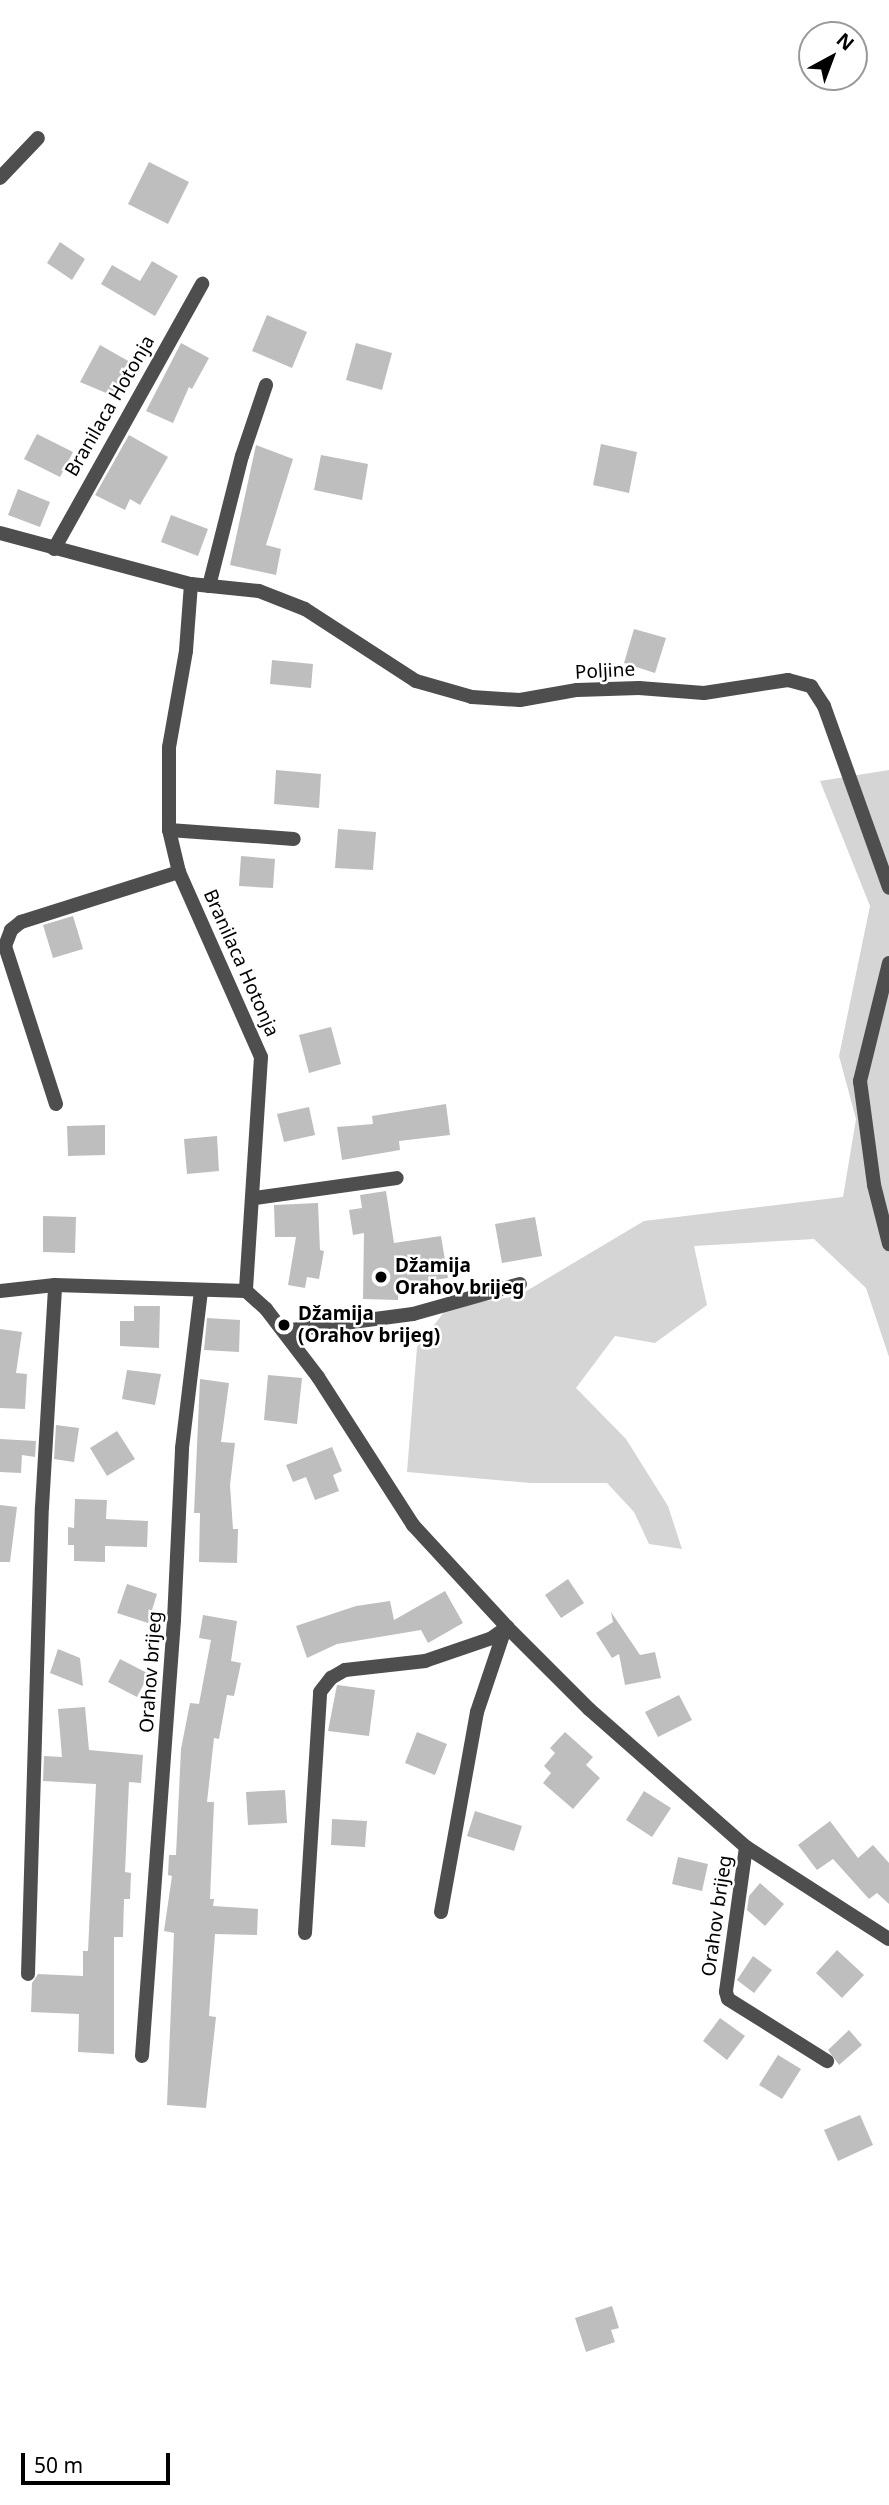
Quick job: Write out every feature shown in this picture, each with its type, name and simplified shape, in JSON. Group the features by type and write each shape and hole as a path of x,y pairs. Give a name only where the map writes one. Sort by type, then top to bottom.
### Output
{"street":[{"path":"0,178 38,138"},
{"name":"Branilaca Hotonja","path":"54,549 202,284"},
{"path":"0,533 191,584 209,586 242,456 265,385"},
{"name":"Branilaca Hotonja","path":"191,584 186,651 169,747 169,830 179,872 261,1057 255,1198 246,1291"},
{"name":"Poljine","path":"209,586 259,591 305,609 416,681 472,697 520,700 577,690 639,688 704,692 788,680 811,686 824,706 889,888"},
{"path":"169,830 294,839"},
{"path":"56,1104 5,946 11,930 21,922 179,872"},
{"path":"889,963 860,1081 873,1185 889,1244"},
{"path":"255,1198 397,1178"},
{"path":"284,1331 413,1314 520,1284"},
{"path":"0,1291 55,1285 246,1291"},
{"path":"28,1974 42,1507 55,1285"},
{"name":"Orahov brijeg","path":"142,2056 174,1620 182,1448 201,1291"},
{"name":"Orahov brijeg","path":"246,1291 284,1331 413,1525 507,1627 589,1709 746,1846 889,1939"},
{"path":"441,1912 477,1712 507,1627"},
{"path":"305,1933 320,1692 331,1678 345,1670 425,1661 492,1638 507,1627"},
{"name":"Orahov brijeg","path":"746,1846 728,1999 827,2061"}],"shaded area":[{"path":"889,770 889,1357 866,1288 814,1239 694,1246 707,1305 655,1343 615,1336 576,1388 626,1439 668,1506 682,1549 649,1544 634,1512 607,1483 531,1483 407,1472 417,1347 448,1307 518,1296 644,1221 843,1197 856,1119 839,1056 870,906 820,781"}],"building":[{"path":"149,162 189,182 168,224 128,204"},
{"path":"60,242 85,259 72,280 47,263"},
{"path":"152,261 178,276 155,316 101,284 112,265 140,281"},
{"path":"267,315 307,332 292,368 252,351"},
{"path":"181,343 209,358 192,389 189,387 173,423 146,411"},
{"path":"356,343 392,353 382,390 346,380"},
{"path":"100,345 130,362 111,395 80,382"},
{"path":"37,434 73,452 60,477 24,459"},
{"path":"129,435 168,457 140,505 130,499 125,510 95,495"},
{"path":"601,444 637,452 629,493 593,485"},
{"path":"256,445 293,459 266,545 281,549 276,575 230,565"},
{"path":"321,455 368,464 362,500 314,490"},
{"path":"18,489 50,502 40,527 8,515"},
{"path":"171,515 208,529 198,556 161,542"},
{"path":"634,629 666,638 655,673 624,663"},
{"path":"272,660 313,664 311,688 270,684"},
{"path":"276,770 321,774 319,808 274,804"},
{"path":"338,829 376,832 373,870 335,868"},
{"path":"241,856 275,859 273,888 239,886"},
{"path":"73,916 83,949 53,958 43,925"},
{"path":"331,1027 341,1064 309,1073 299,1035"},
{"path":"446,1104 450,1135 399,1141 400,1150 342,1160 337,1127 373,1124 372,1116"},
{"path":"309,1107 315,1135 284,1142 277,1114"},
{"path":"105,1125 105,1155 68,1156 67,1126"},
{"path":"217,1136 219,1171 187,1174 184,1139"},
{"path":"386,1191 394,1243 441,1236 448,1278 399,1285 398,1300 363,1299 364,1233 353,1235 349,1210 362,1208 360,1195"},
{"path":"318,1203 320,1250 324,1251 319,1279 307,1277 305,1288 288,1285 296,1237 275,1237 274,1205"},
{"path":"43,1216 76,1217 75,1253 43,1252"},
{"path":"535,1217 542,1256 502,1263 495,1224"},
{"path":"134,1306 160,1306 159,1348 120,1346 120,1321 134,1321"},
{"path":"207,1318 240,1320 239,1352 204,1350"},
{"path":"0,1329 22,1332 16,1373 27,1374 25,1409 0,1408"},
{"path":"127,1370 161,1374 155,1405 122,1399"},
{"path":"268,1375 302,1378 297,1424 264,1420"},
{"path":"200,1379 229,1383 221,1442 235,1443 230,1485 233,1529 238,1529 237,1563 199,1562 200,1513 194,1513"},
{"path":"56,1425 79,1428 74,1462 54,1459"},
{"path":"117,1431 135,1459 107,1476 90,1448"},
{"path":"0,1439 36,1441 35,1457 22,1455 21,1473 0,1472"},
{"path":"332,1447 342,1471 333,1475 339,1491 315,1500 306,1477 293,1482 286,1465"},
{"path":"75,1499 107,1500 106,1519 148,1521 147,1547 105,1546 105,1562 74,1561 74,1545 68,1545 68,1527 74,1528"},
{"path":"0,1505 17,1507 10,1562 0,1562"},
{"path":"568,1579 584,1603 561,1618 545,1595"},
{"path":"127,1584 157,1594 148,1623 117,1613"},
{"path":"445,1591 463,1623 428,1643 421,1630 337,1644 307,1658 296,1626 356,1606 390,1601 394,1620"},
{"path":"611,1612 640,1655 655,1652 661,1678 625,1685 619,1654 612,1658 596,1633 613,1622"},
{"path":"203,1615 237,1621 231,1661 241,1663 234,1696 227,1695 219,1739 214,1738 207,1802 214,1802 210,1899 214,1899 213,1906 258,1909 257,1935 215,1934 209,2016 216,2017 206,2108 167,2105 174,1933 164,1931 172,1876 168,1875 169,1855 176,1855 181,1749 190,1703 199,1704 211,1640 199,1638"},
{"path":"58,1649 80,1658 83,1686 50,1673"},
{"path":"120,1659 149,1674 137,1697 108,1682"},
{"path":"337,1685 375,1690 369,1736 328,1731"},
{"path":"679,1695 692,1720 658,1737 645,1712"},
{"path":"85,1707 89,1750 143,1755 141,1783 129,1782 125,1872 131,1873 130,1899 124,1899 123,1937 114,1937 114,2054 78,2052 79,2014 31,2012 32,1983 38,1974 83,1976 83,1951 88,1951 96,1784 43,1781 44,1756 62,1757 58,1709"},
{"path":"417,1732 447,1744 435,1775 405,1763"},
{"path":"565,1732 593,1757 586,1765 600,1778 573,1809 543,1783 551,1773 544,1766 555,1753 550,1748"},
{"path":"285,1790 287,1823 248,1825 246,1792"},
{"path":"644,1791 671,1808 652,1837 626,1820"},
{"path":"475,1811 522,1826 514,1851 467,1836"},
{"path":"332,1819 367,1821 365,1847 331,1845"},
{"path":"830,1821 858,1858 873,1845 889,1863 889,1904 877,1893 869,1899 833,1859 817,1870 798,1845"},
{"path":"678,1857 708,1864 702,1891 672,1884"},
{"path":"760,1883 784,1904 765,1926 747,1910 749,1896"},
{"path":"837,1950 864,1975 842,1998 816,1973"},
{"path":"753,1956 772,1970 754,1993 737,1980"},
{"path":"720,2018 745,2036 727,2060 703,2041"},
{"path":"849,2030 862,2045 839,2065 828,2050"},
{"path":"778,2055 801,2069 782,2099 759,2085"},
{"path":"860,2115 873,2145 838,2161 824,2130"},
{"path":"612,2306 619,2328 611,2330 615,2342 586,2352 575,2318"}],"place":[{"name":"Džamija Orahov brijeg","path":"381,1277"},
{"name":"Džamija (Orahov brijeg)","path":"284,1325"}]}
